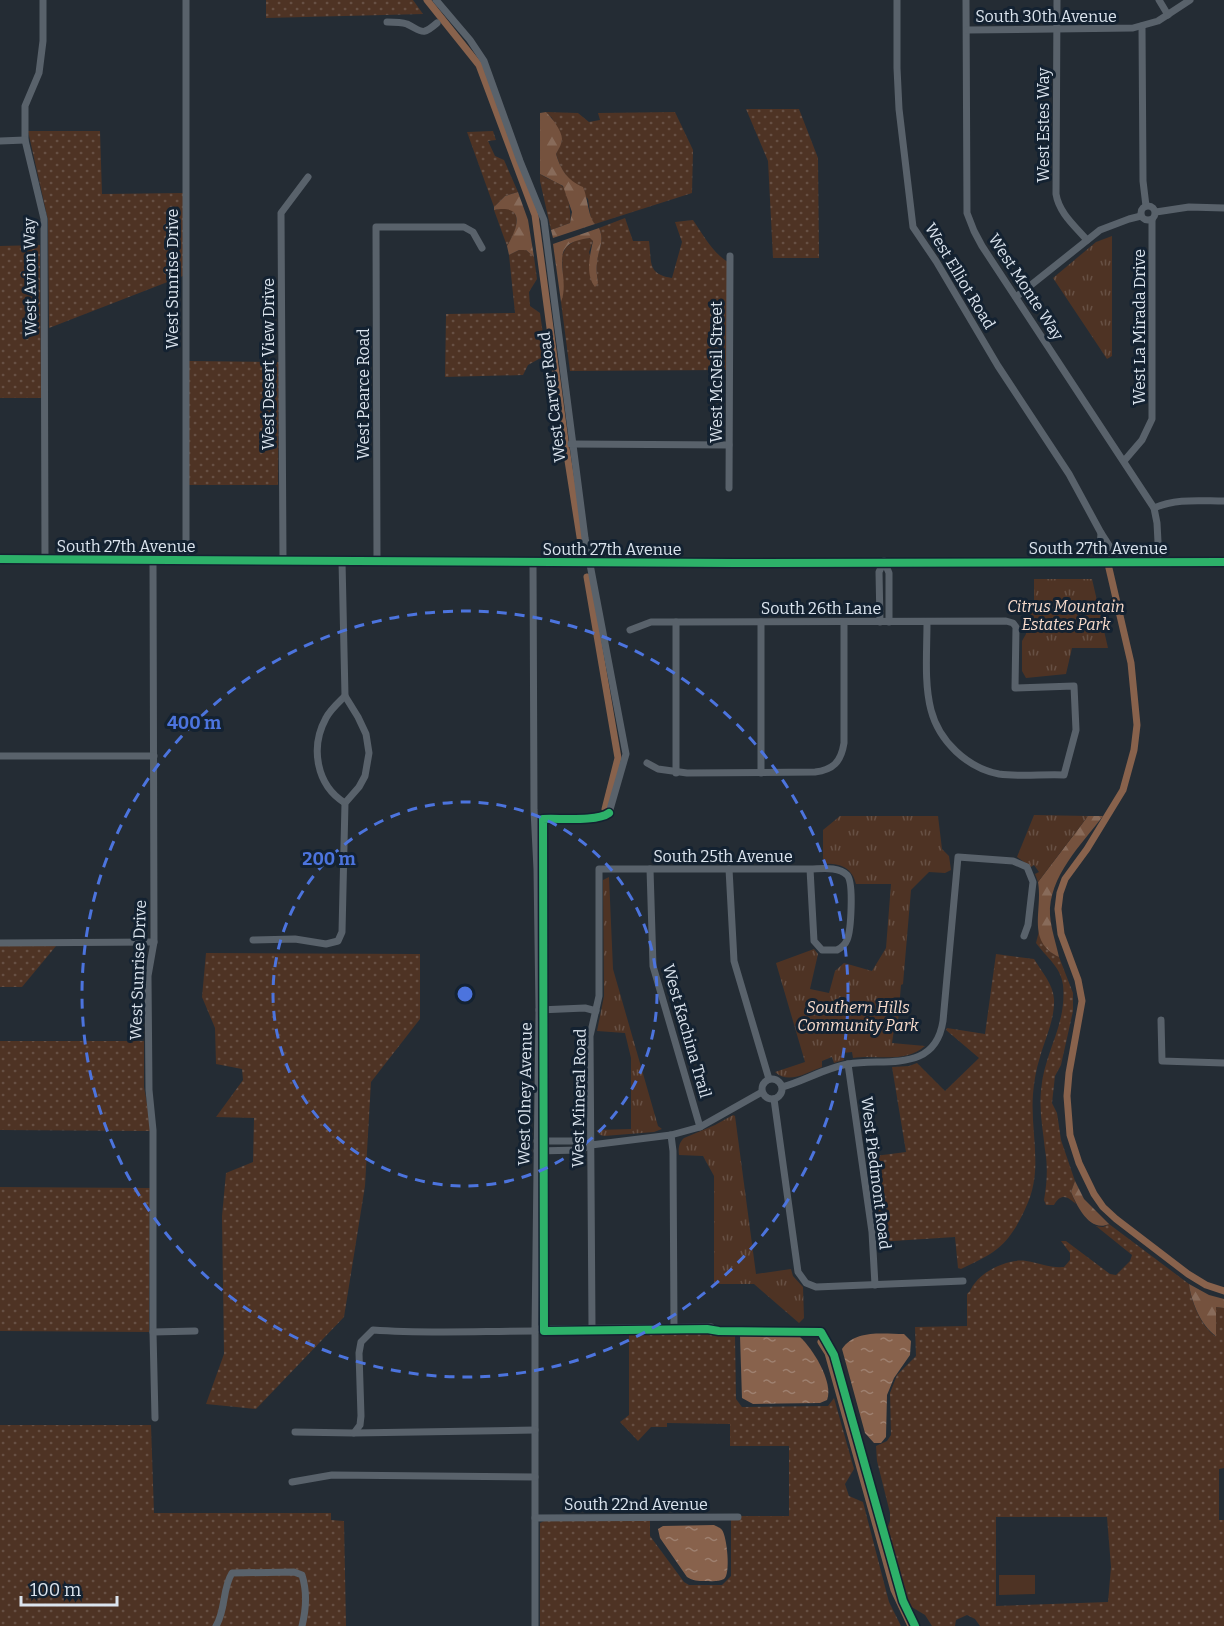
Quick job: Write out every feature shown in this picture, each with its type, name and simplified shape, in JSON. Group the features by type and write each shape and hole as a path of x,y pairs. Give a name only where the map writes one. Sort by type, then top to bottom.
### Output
{"street":[{"name":"West Avion Way","path":"43,0 43,41 39,73 25,106 25,140 44,219 45,559"},
{"name":"West Sunrise Drive","path":"186,0 186,559"},
{"name":"West Carver Road","path":"436,0 470,40 484,61 520,162 544,220 571,444 589,562 626,754 609,813"},
{"name":"West Elliot Road","path":"897,0 897,68 913,227 936,261 998,366 1069,474 1101,533 1108,561"},
{"name":"West Monte Way","path":"966,0 967,213 974,231 1154,508 1159,561"},
{"name":"West Estes Way","path":"1057,0 1056,195 1062,211 1087,240"},
{"path":"1159,0 1168,15"},
{"name":"South 30th Avenue","path":"966,30 1118,30 1142,26 1168,15 1190,0"},
{"path":"387,22 405,24 422,32 428,31 437,23"},
{"path":"1142,26 1143,181 1146,206"},
{"path":"0,141 25,140"},
{"name":"West Desert View Drive","path":"283,560 281,213 308,177"},
{"path":"1146,206 1151,206 1156,212"},
{"path":"1141,216 1142,209 1146,206"},
{"path":"1156,212 1189,207 1224,208"},
{"path":"1141,216 1147,221 1152,220 1156,212"},
{"path":"1016,297 1100,230 1141,216"},
{"name":"West La Mirada Drive","path":"1124,461 1148,431 1152,419 1152,220"},
{"name":"West Pearce Road","path":"377,561 376,227 465,227 473,232 482,248"},
{"name":"West McNeil Street","path":"729,488 730,256"},
{"path":"571,444 729,445"},
{"path":"1154,508 1182,501 1224,501"},
{"path":"1101,533 1100,548 1108,561"},
{"name":"South 27th Avenue","path":"0,559 533,562 1224,561"},
{"name":"West Sunrise Drive","path":"153,560 154,942 148,976 149,1090 153,1130 155,1418"},
{"path":"253,940 295,939 326,944 338,941 342,932 345,803 365,776 369,753 366,734 345,696 342,561"},
{"path":"880,622 879,572 884,561"},
{"path":"884,561 889,573 889,622"},
{"name":"West Olney Avenue","path":"533,562 534,810 539,1010 535,1330 535,1626"},
{"name":"South 26th Lane","path":"630,630 651,622 927,622 1013,623 1016,627 1015,688 1074,686 1076,730 1064,775 999,774 973,764 955,751 939,730 931,710 928,688 927,622"},
{"path":"676,622 676,773"},
{"path":"761,622 761,773"},
{"path":"647,763 658,769 676,773 815,772 826,771 836,765 842,755 844,743 844,622"},
{"path":"345,696 326,717 317,740 318,768 323,781 345,803"},
{"path":"0,756 154,756"},
{"path":"782,1087 848,1064 905,1061 921,1056 930,1049 941,1034 943,1021 958,857 1013,861 1027,867 1033,882 1028,925 1024,936"},
{"name":"South 25th Avenue","path":"599,869 810,869 837,870 846,874 851,884 848,937 840,948 831,951 822,950 814,941 810,869"},
{"name":"West Mineral Road","path":"592,1328 590,1036 600,996 599,869"},
{"name":"West Kachina Trail","path":"650,869 653,966 700,1127"},
{"path":"729,869 734,961 769,1079"},
{"path":"0,943 154,942"},
{"path":"539,1010 585,1008 596,1011"},
{"path":"1161,1020 1162,1060 1224,1063"},
{"name":"West Piedmont Road","path":"848,1064 871,1222 874,1285"},
{"path":"769,1079 776,1080 782,1087 779,1096 774,1099 768,1099 762,1092 763,1083 769,1079"},
{"path":"537,1151 580,1150 591,1145 671,1135 700,1127 762,1092"},
{"path":"774,1099 798,1272 806,1283 816,1287 963,1281"},
{"path":"671,1135 674,1327"},
{"path":"537,1141 580,1141 591,1145"},
{"path":"567,1141 567,1150"},
{"path":"354,1433 360,1425 361,1416 359,1353 361,1342 373,1330 412,1333 711,1327"},
{"path":"153,1332 195,1331"},
{"path":"295,1432 535,1430"},
{"path":"292,1482 332,1475 535,1477"},
{"name":"South 22nd Avenue","path":"535,1518 738,1517"},
{"path":"216,1626 228,1580 232,1573 294,1572 302,1575 305,1585 305,1615 302,1626"}],"green space":[{"path":"266,0 413,0 423,14 266,18"},
{"path":"746,109 799,109 818,158 819,258 773,258 768,161"},
{"path":"546,112 578,113 589,122 600,120 598,113 675,112 693,150 692,193 595,224 591,220 588,199 561,168 556,154 562,141 552,118"},
{"path":"546,112 562,136 556,154 560,165 569,178 583,187 595,224 553,238 551,230 570,223 572,212 563,186 540,174 540,113"},
{"path":"28,131 100,131 102,194 183,193 183,276 49,328 48,220"},
{"path":"493,131 496,140 488,141 495,156 504,160 518,192 505,196 494,207 467,132"},
{"path":"540,174 564,188 569,204 570,223 551,230"},
{"path":"518,192 528,220 534,257 526,250 519,250 509,255 507,246 517,219 511,211 494,210 494,207 505,196"},
{"path":"508,207 516,215 517,220 515,231 507,246 494,210"},
{"path":"625,218 633,241 649,241 652,266 658,274 672,278 682,242 675,222 693,220 713,249 728,262 726,370 570,371 561,302 562,256 566,247 578,239 591,238 593,241 589,252 598,283 597,265 601,245 599,228"},
{"path":"599,228 601,245 597,265 598,283 595,287 589,270 593,241 590,238 576,241 567,246 563,253 564,281 561,302 553,244"},
{"path":"1112,236 1112,356 1107,359 1053,278 1096,242"},
{"path":"40,245 41,398 0,398 0,246"},
{"path":"519,250 526,250 534,257 537,279 529,292 530,306 540,313 546,355 528,365 523,375 445,377 446,314 515,313 509,255"},
{"path":"189,361 279,362 278,485 189,485"},
{"name":"Citrus Mountain Estates Park","path":"1034,579 1092,579 1108,648 1072,648 1066,674 1026,678 1022,671 1022,641 1026,634 1025,618 1034,610"},
{"path":"1034,815 1088,816 1038,882 1035,874 1039,872 1034,865 1031,867 1017,857"},
{"name":"Southern Hills Community Park","path":"840,816 938,816 942,849 949,856 951,870 945,873 929,872 911,890 903,984 901,985 898,1022 895,1022 892,1043 925,1046 917,1052 900,1057 853,1058 852,1052 843,1053 844,1060 834,1063 832,1057 822,1061 822,1067 798,1076 780,1076 775,1072 805,1062 776,963 814,949 818,954 810,989 829,993 835,971 844,963 872,971 886,948 891,884 856,884 854,878 844,867 823,864 823,830"},
{"path":"1088,816 1103,816 1060,874 1051,901 1052,931 1059,957 1042,943 1039,934 1038,882"},
{"path":"609,877 613,969 658,1126 662,1129 654,1132 604,1136 596,1130 631,1129 631,1058 625,1033 597,1031 604,996 603,880"},
{"path":"1039,931 1046,947 1059,957 1073,993 1073,1011 1061,1065 1055,1076 1052,1103 1057,1113 1061,1140 1075,1181 1071,1192 1076,1204 1064,1197 1054,1205 1046,1205 1044,1200 1047,1169 1041,1091 1046,1063 1062,1013 1063,985 1052,962 1036,943"},
{"path":"0,946 56,946 22,987 0,987"},
{"path":"206,953 420,954 420,1019 371,1082 365,1186 344,1317 256,1409 206,1404 224,1354 222,1216 226,1173 253,1162 254,1118 216,1117 243,1080 242,1069 216,1064 215,1028 202,997"},
{"path":"996,954 1034,959 1052,988 1054,1006 1034,1085 1035,1165 1031,1193 1021,1218 1006,1240 989,1255 961,1269 958,1268 955,1237 877,1242 867,1157 906,1152 892,1067 917,1063 945,1091 979,1058 946,1030 947,1028 985,1034"},
{"path":"0,1041 144,1041 144,1087 152,1131 0,1130"},
{"path":"735,1116 756,1274 791,1269 793,1276 803,1287 804,1318 799,1323 754,1284 714,1284 714,1176 703,1156 679,1155 679,1148 684,1138"},
{"path":"1075,1181 1084,1199 1109,1224 1096,1225 1085,1217 1071,1192"},
{"path":"0,1187 150,1188 149,1332 0,1331"},
{"path":"1109,1224 1189,1284 1197,1312 1205,1326 1215,1336 1216,1307 1224,1308 1224,1468 1219,1469 1219,1520 1224,1520 1224,1626 980,1626 975,1619 967,1615 956,1620 955,1626 932,1626 925,1615 910,1606 904,1594 887,1529 890,1513 877,1461 876,1446 887,1441 891,1435 890,1393 897,1375 916,1356 915,1327 967,1326 967,1294 979,1278 998,1266 1013,1261 1064,1267 1070,1260 1070,1253 1061,1241 1066,1241 1110,1274 1116,1275 1130,1261 1132,1255 1096,1226 1103,1227","holes":["996,1517 1107,1517 1111,1567 1108,1602 996,1606"]},
{"path":"1189,1284 1209,1295 1224,1299 1224,1308 1216,1307 1216,1336 1198,1313"},
{"path":"707,1331 733,1333 735,1336 736,1399 742,1407 828,1406 834,1398 854,1469 845,1484 849,1496 863,1502 889,1602 901,1626 540,1626 540,1523 548,1519 650,1519 650,1536 684,1582 689,1585 722,1585 731,1576 731,1516 789,1516 789,1446 730,1446 730,1424 667,1423 667,1427 651,1427 638,1441 620,1422 629,1415 629,1335"},
{"path":"0,1425 151,1425 154,1513 331,1513 331,1520 344,1521 346,1626 0,1626"},
{"path":"999,1575 1035,1575 1035,1594 999,1595"}],"water":[{"path":"904,1334 911,1341 910,1355 894,1378 887,1395 886,1437 881,1443 874,1443 865,1433 842,1349 854,1338 862,1335"},
{"path":"798,1335 815,1356 825,1375 827,1400 820,1403 753,1404 742,1398 740,1336"},
{"path":"714,1525 724,1534 728,1563 726,1576 717,1581 691,1579 687,1577 660,1538 658,1529 663,1526"}],"waterway":[{"path":"427,0 479,65 535,215 583,556"},
{"path":"1105,551 1131,663 1137,725 1134,750 1123,790 1087,849 1065,879 1060,893 1058,909 1061,934 1078,980 1082,1001 1069,1073 1067,1096 1070,1135 1079,1163 1103,1207 1188,1274 1206,1285 1224,1291"},
{"path":"587,577 618,758 605,809"},
{"path":"821,1342 828,1353 894,1590 911,1626"}],"cycle path":[{"path":"0,559 732,563 1224,562"},
{"path":"609,813 587,819 543,819 544,1331 707,1329 821,1332 834,1355 903,1601 915,1626"}]}
